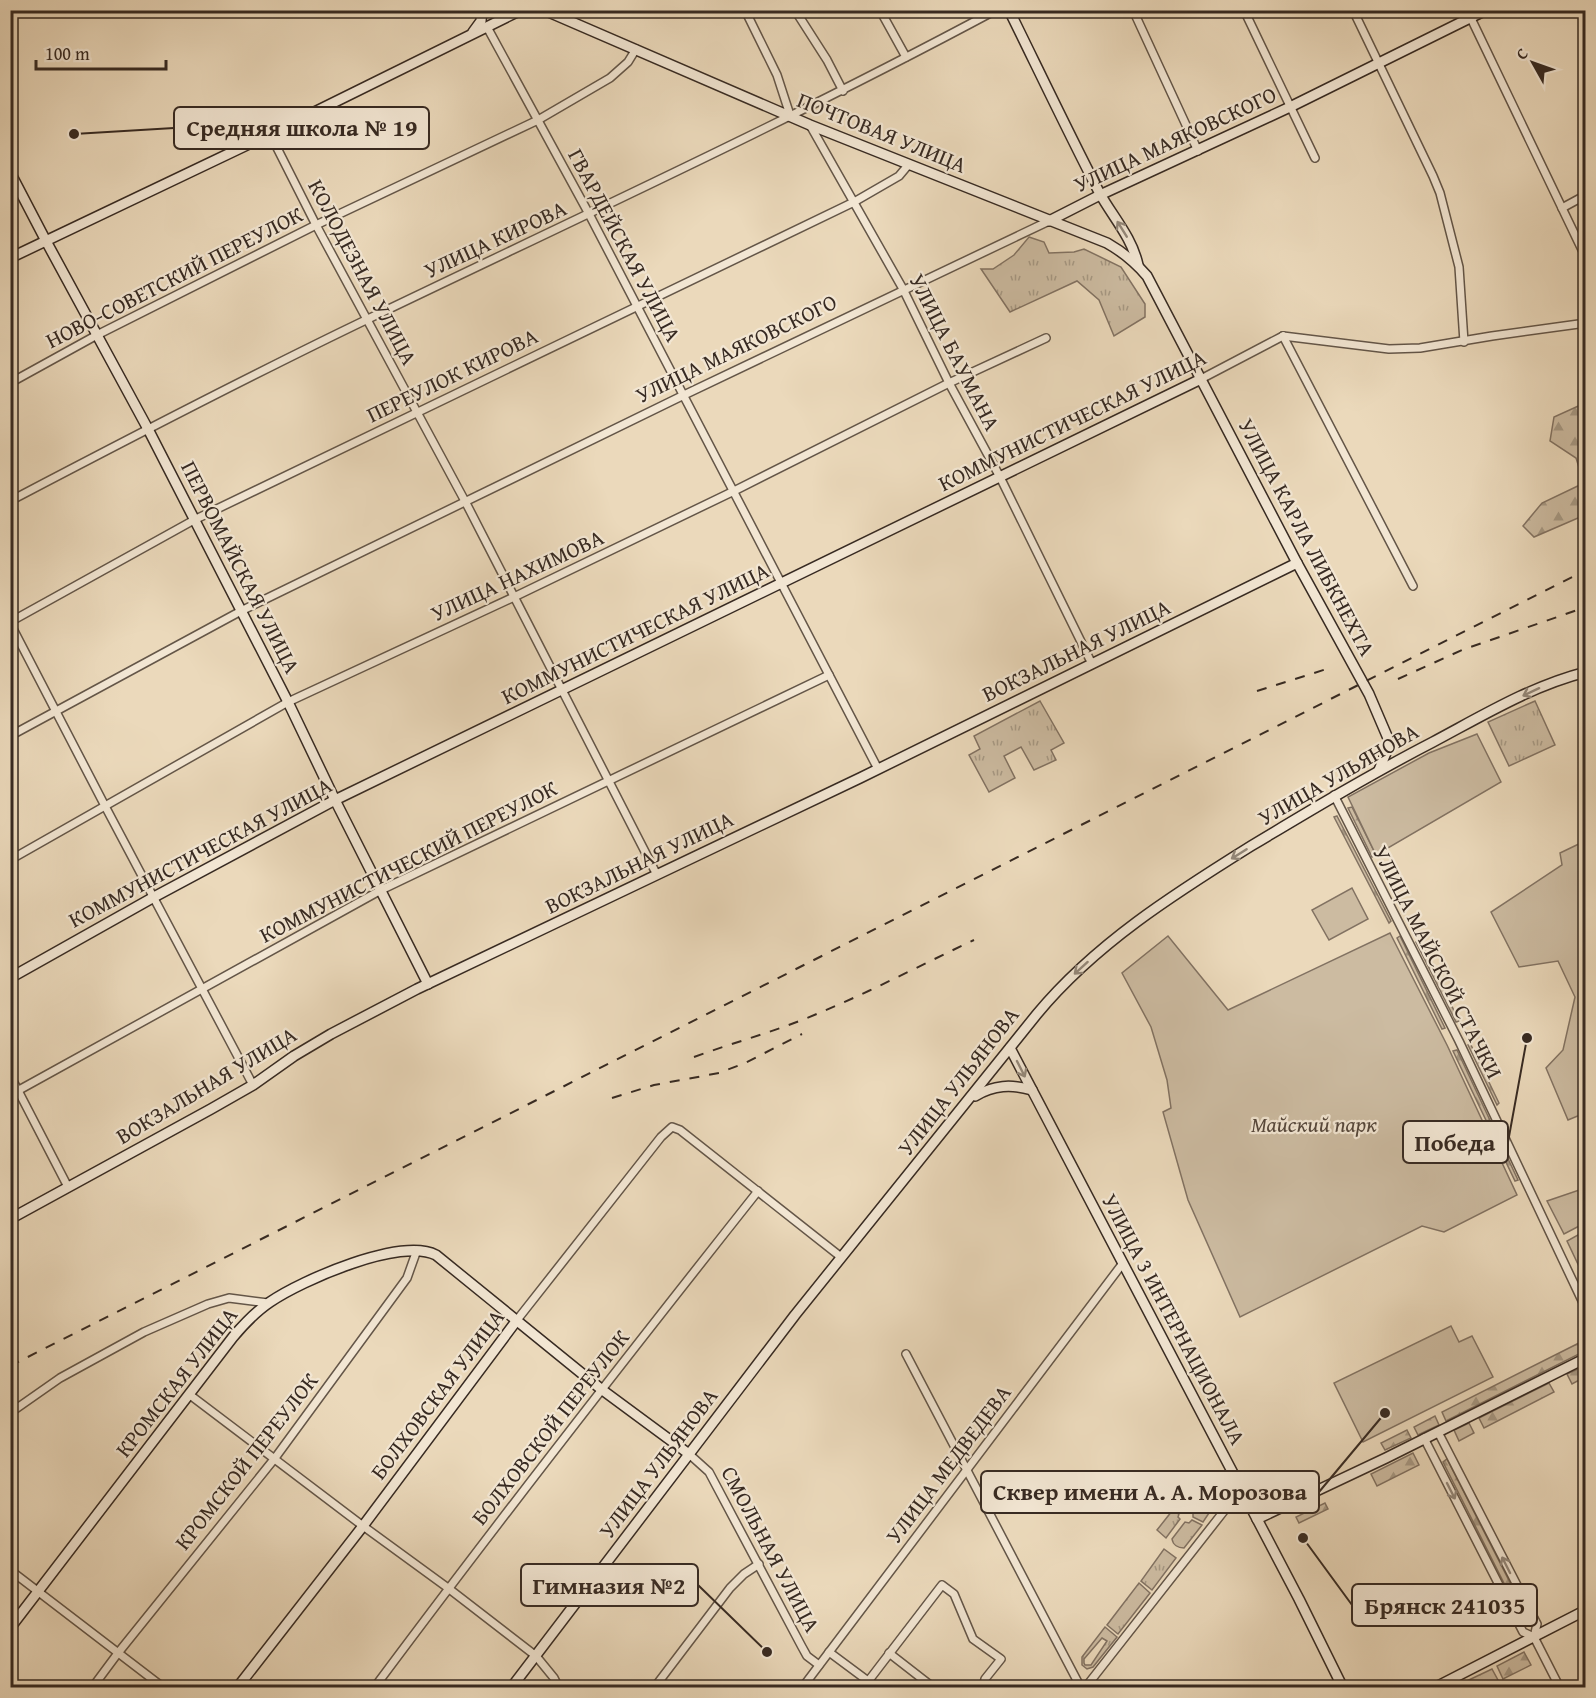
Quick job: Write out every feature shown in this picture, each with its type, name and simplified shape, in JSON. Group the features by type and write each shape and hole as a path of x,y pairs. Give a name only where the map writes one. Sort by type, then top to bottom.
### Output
{"main road":[{"path":"470,35 481,21 482,10"},
{"path":"10,258 270,134 521,10"},
{"name":"ПОЧТОВАЯ УЛИЦА","path":"544,10 810,125 1107,243 1123,252 1147,276 1173,326"},
{"path":"1009,10 1100,195 1136,254 1138,265"},
{"name":"УЛИЦА МАЯКОВСКОГО","path":"1049,221 1290,107 1469,14 1486,10"},
{"name":"ПЕРВОМАЙСКАЯ УЛИЦА","path":"10,172 148,429 288,702 428,984"},
{"name":"УЛИЦА КАРЛА ЛИБКНЕХТА","path":"1173,326 1395,746"},
{"name":"КОММУНИСТИЧЕСКАЯ УЛИЦА","path":"10,978 154,897 335,800 1201,379"},
{"name":"ВОКЗАЛЬНАЯ УЛИЦА","path":"10,1219 253,1085 294,1056 331,1034 428,984 878,769 1298,563"},
{"name":"УЛИЦА УЛЬЯНОВА","path":"511,1688 841,1257 1041,1009 1070,979 1119,935 1202,877 1334,795 1536,689 1586,672"},
{"path":"1379,770 1395,746 1413,752"},
{"name":"УЛИЦА 3 ИНТЕРНАЦИОНАЛА","path":"1010,1048 1343,1688"},
{"path":"970,1098 983,1091 1003,1086 1032,1090"},
{"name":"КРОМСКАЯ УЛИЦА","path":"10,1628 244,1324 268,1303 292,1289 358,1261 399,1251 417,1250 432,1253"},
{"name":"СМОЛЬНАЯ УЛИЦА","path":"432,1253 601,1389 689,1454"},
{"name":"БОЛХОВСКАЯ УЛИЦА","path":"237,1688 363,1526 517,1320"},
{"path":"1257,1519 1586,1358"},
{"path":"1434,1688 1586,1610"}],"street":[{"path":"744,10 777,75 790,115"},
{"path":"795,10 843,90"},
{"path":"880,10 906,57"},
{"name":"УЛИЦА КИРОВА","path":"10,501 368,319 843,90 996,10"},
{"path":"1133,10 1198,151"},
{"path":"1244,10 1315,158"},
{"path":"1353,10 1440,193 1459,267 1464,342"},
{"path":"1469,14 1586,258"},
{"name":"ГВАРДЕЙСКАЯ УЛИЦА","path":"487,27 589,214 878,769"},
{"name":"НОВО-СОВЕТСКИЙ ПЕРЕУЛОК","path":"10,382 97,335 316,225 538,120 610,78 628,62 636,50"},
{"name":"УЛИЦА БАУМАНА","path":"810,125 903,290 949,383 1000,477 1092,664"},
{"name":"КОЛОДЕЗНАЯ УЛИЦА","path":"270,134 316,225 466,503 657,875"},
{"name":"ПЕРЕУЛОК КИРОВА","path":"10,623 194,520 854,202 899,176 909,164"},
{"path":"1562,208 1586,195"},
{"name":"УЛИЦА МАЯКОВСКОГО","path":"10,736 241,611 684,395 1049,221"},
{"path":"1283,336 1389,349 1420,348 1586,323"},
{"path":"1283,336 1413,586"},
{"name":"КОММУНИСТИЧЕСКАЯ УЛИЦА","path":"1201,379 1283,336"},
{"name":"УЛИЦА НАХИМОВА","path":"10,860 288,702 514,597 734,491 949,383 1047,338"},
{"path":"10,623 253,1085"},
{"name":"КОММУНИСТИЧЕСКИЙ ПЕРЕУЛОК","path":"10,1095 381,890 830,675"},
{"name":"УЛИЦА МАЙСКОЙ СТАЧКИ","path":"1334,795 1459,1041 1586,1309"},
{"path":"10,1075 69,1187"},
{"name":"БОЛХОВСКАЯ УЛИЦА","path":"517,1320 661,1137 672,1127 680,1130 758,1191"},
{"path":"758,1191 841,1257"},
{"name":"БОЛХОВСКОЙ ПЕРЕУЛОК","path":"374,1688 601,1389 758,1191"},
{"name":"КРОМСКОЙ ПЕРЕУЛОК","path":"92,1688 275,1458 408,1278 417,1250"},
{"name":"УЛИЦА МЕДВЕДЕВА","path":"802,1688 1123,1263"},
{"path":"10,1413 60,1378 144,1332 208,1304 229,1298 268,1303"},
{"path":"906,1354 1083,1688 1224,1511 1232,1503 1245,1496"},
{"path":"190,1395 536,1656 559,1688"},
{"path":"1438,1432 1537,1624 1534,1637"},
{"path":"1424,1438 1523,1632 1534,1637 1560,1688"},
{"name":"СМОЛЬНАЯ УЛИЦА","path":"689,1454 709,1472 807,1656 819,1665"},
{"path":"654,1688 729,1588 759,1564"},
{"path":"10,1570 164,1688"},
{"path":"829,1652 865,1684 942,1585 954,1594 973,1640 1001,1659 985,1679 983,1688"},
{"path":"889,1653 934,1688"}],"green space":[{"path":"1029,237 1044,242 1049,253 1074,252 1084,249 1121,267 1145,304 1145,317 1114,336 1099,300 1077,281 1010,312 981,269 993,269 1014,255"},
{"path":"1585,403 1585,515 1534,537 1523,526 1542,503 1584,483 1576,458 1550,441 1554,417"},
{"path":"1040,701 1064,743 1051,750 1056,760 1034,770 1021,747 1004,756 1015,778 989,792 969,755 980,749 974,736"},
{"path":"1535,701 1555,745 1509,766 1488,722"},
{"path":"1477,734 1501,782 1376,855 1348,797 1429,753"},
{"path":"1352,807 1376,855 1372,857 1348,808"},
{"path":"1337,816 1391,921 1389,923 1334,817"},
{"path":"1585,841 1585,1113 1568,1120 1546,1068 1563,1050 1575,997 1558,961 1519,967 1491,912 1562,865 1560,853"},
{"path":"1352,888 1368,919 1329,940 1312,910"},
{"name":"Майский парк","path":"1390,933 1447,1045 1517,1195 1444,1232 1422,1226 1240,1317 1188,1200 1163,1112 1171,1108 1167,1080 1151,1027 1122,973 1168,936 1228,1010"},
{"path":"1400,936 1445,1028 1442,1029 1397,938"},
{"path":"1420,940 1459,1021 1456,1022 1416,942"},
{"path":"1470,1043 1499,1103 1497,1105 1468,1045"},
{"path":"1457,1050 1518,1180 1515,1181 1453,1051"},
{"path":"1585,1188 1585,1223 1564,1234 1547,1201"},
{"path":"1585,1231 1585,1279 1567,1241"},
{"path":"1451,1326 1459,1342 1472,1336 1493,1377 1363,1442 1334,1383"},
{"path":"1585,1340 1579,1354 1446,1421 1442,1412"},
{"path":"1582,1367 1585,1377 1572,1384 1567,1374"},
{"path":"1549,1383 1554,1392 1484,1428 1479,1418"},
{"path":"1435,1416 1439,1425 1418,1435 1414,1427"},
{"path":"1469,1423 1474,1433 1459,1441 1454,1430"},
{"path":"1407,1430 1411,1438 1385,1450 1381,1443"},
{"path":"1413,1453 1419,1465 1377,1486 1371,1474"},
{"path":"1447,1459 1523,1608 1518,1611 1443,1462"},
{"path":"1204,1495 1206,1500 1211,1500 1215,1504 1203,1522 1193,1517 1193,1511"},
{"path":"1325,1503 1328,1509 1299,1523 1296,1517"},
{"path":"1172,1511 1179,1514 1180,1519 1166,1538 1157,1530"},
{"path":"1192,1520 1202,1525 1184,1548 1178,1547 1172,1539 1185,1522 1189,1523"},
{"path":"1164,1549 1176,1558 1152,1590 1141,1581"},
{"path":"1139,1583 1150,1593 1118,1634 1107,1625"},
{"path":"1105,1627 1117,1637 1093,1667 1087,1669 1082,1665 1082,1657","holes":["1102,1638 1107,1641 1091,1665 1085,1665 1084,1659"]},
{"path":"1524,1652 1531,1665 1503,1679 1497,1666"},
{"path":"1492,1669 1499,1682 1487,1687 1454,1687"}],"railway":[{"path":"10,1366 1586,570"},
{"path":"1398,679 1462,650 1586,607"},
{"path":"1257,691 1333,667"},
{"path":"694,1057 807,1018 974,940"},
{"path":"612,1098 654,1085 719,1073 745,1063 802,1034"}],"place":[{"name":"Средняя школа № 19","path":"74,134"},
{"name":"Победа","path":"1527,1038"},
{"name":"Сквер имени А. А. Морозова","path":"1385,1413"},
{"name":"Брянск 241035","path":"1303,1538"},
{"name":"Гимназия №2","path":"767,1652"}]}
